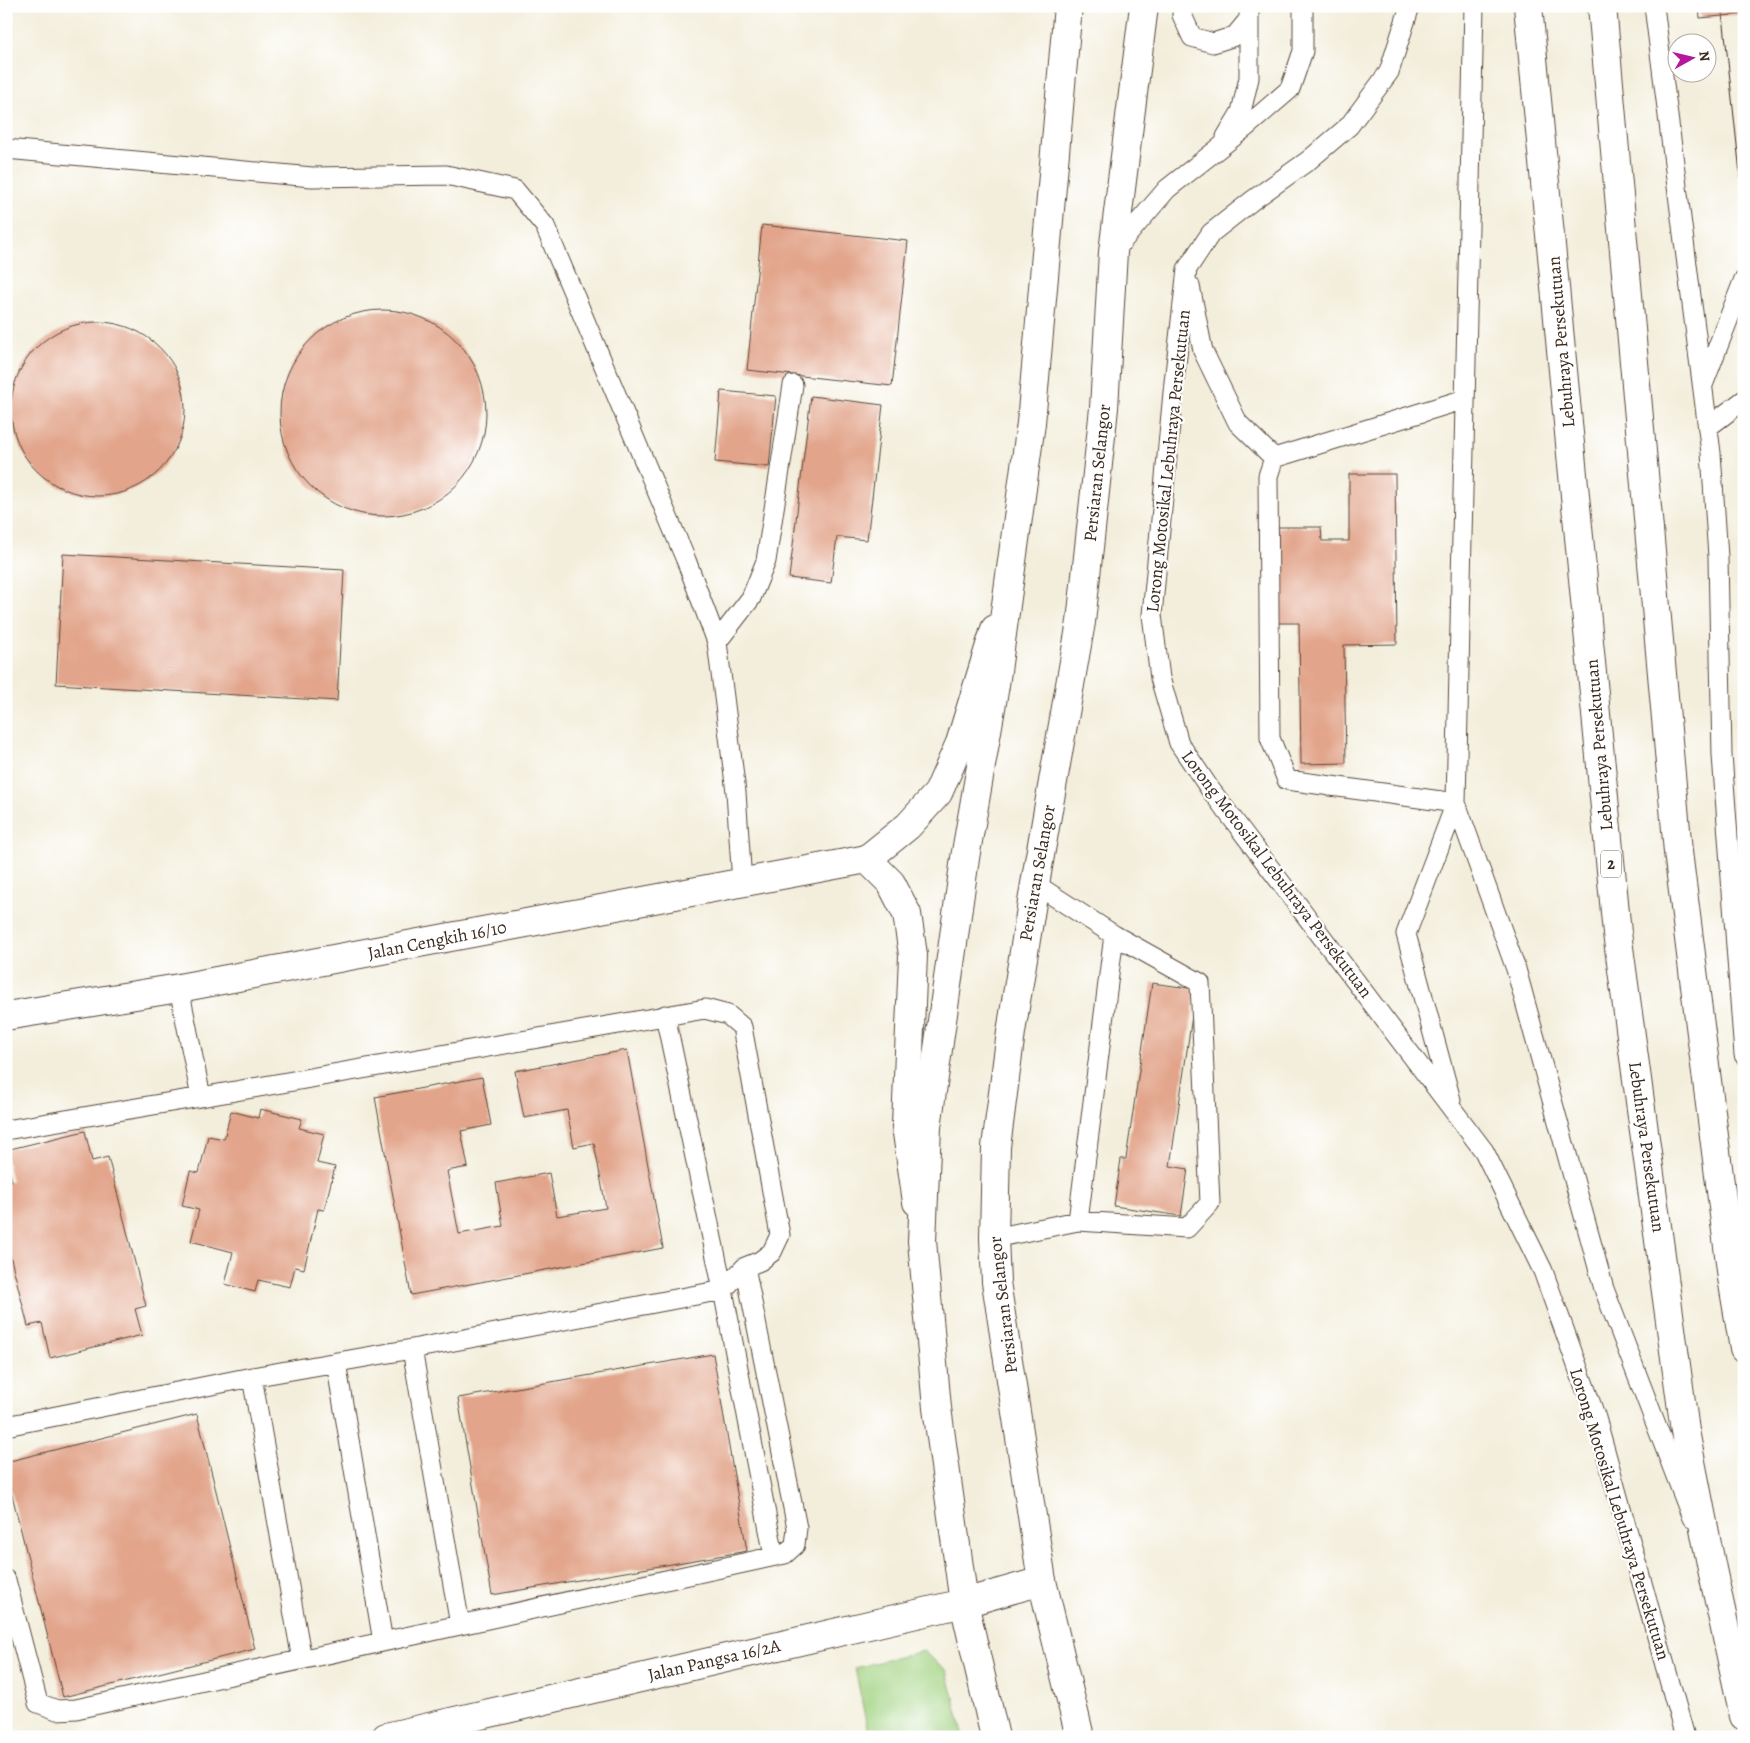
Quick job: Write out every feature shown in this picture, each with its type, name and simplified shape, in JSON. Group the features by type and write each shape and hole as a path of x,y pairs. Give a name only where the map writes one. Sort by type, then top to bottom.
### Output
{"main road":[{"path":"922,1241 927,1127 965,858 995,685 1031,423 1068,6"},
{"name":"Persiaran Selangor","path":"1080,1737 1042,1581 996,1282 994,1238 996,1146 1011,1032 1035,884 1081,622 1104,408 1113,252 1144,6"},
{"name":"Lebuhraya Persekutuan","path":"1528,6 1617,932 1685,1431 1744,1716"},
{"path":"1602,6 1678,852 1732,1278 1744,1349"},
{"path":"995,1737 964,1602 937,1408 922,1241 906,1126 913,955 907,914 891,883 867,859 908,826 938,793 960,743 1010,578"},
{"name":"Jalan Cengkih 16/10","path":"6,1016 179,988 867,859"},
{"name":"Jalan Pangsa 16/2A","path":"386,1737 964,1602 1042,1581"}],"lane":[{"path":"1183,6 1182,15 1192,37 1213,44 1235,36 1249,13"},
{"path":"1113,252 1167,189 1219,149 1290,89 1303,51 1303,6"},
{"name":"Lorong Motosikal Lebuhraya Persekutuan","path":"1410,6 1389,72 1348,126 1309,160 1253,200 1211,234 1187,269 1173,392 1152,615 1160,678 1179,743 1210,789 1484,1151 1543,1271 1596,1418 1686,1737"},
{"path":"1453,1110 1406,934 1456,803 1474,6"},
{"path":"1654,6 1711,453 1718,557 1722,755 1744,1055"},
{"path":"1219,149 1241,112 1249,78 1249,13"},
{"path":"6,150 312,176 446,175 516,190 545,226 682,551 716,642 736,792 742,883"},
{"path":"1187,269 1203,351 1238,423 1274,458"},
{"path":"1702,388 1744,279"},
{"path":"716,642 751,598 766,561 792,385"},
{"path":"1274,458 1465,399"},
{"path":"1708,427 1744,400"},
{"path":"1274,458 1268,476 1270,738 1287,780 1456,803"},
{"path":"1456,803 1516,969 1604,1289 1712,1568"},
{"path":"994,1238 1078,1221 1187,1228 1210,1203 1200,982 1114,935 1035,884"},
{"path":"1078,1221 1114,935"},
{"path":"179,988 201,1098"},
{"path":"6,1130 201,1098 705,1009 728,1015 742,1027 780,1235 772,1252 760,1261 745,1267 723,1290 412,1349 252,1376 6,1426"},
{"path":"665,1015 723,1290 774,1556"},
{"path":"6,1580 38,1703 58,1710 76,1709 786,1554 795,1545 797,1528 745,1267"},
{"path":"412,1349 460,1625"},
{"path":"336,1362 383,1642"},
{"path":"252,1376 302,1660"}],"green space":[{"path":"923,1651 947,1671 964,1737 869,1737 855,1668"}],"building":[{"path":"1699,6 1744,6 1744,14 1700,18"},
{"path":"762,225 908,241 892,386 747,370"},
{"path":"373,310 393,310 423,317 449,333 463,347 479,373 486,403 486,423 479,453 463,479 449,493 423,509 393,516 373,516 343,509 317,493 303,479 287,453 280,423 280,403 287,373 303,347 317,333 343,317"},
{"path":"89,322 107,322 139,332 160,347 175,368 185,400 185,418 175,450 160,471 139,486 123,492 107,496 89,496 57,486 36,471 21,450 15,434 11,418 11,400 21,368 36,347 57,332 73,326"},
{"path":"721,391 776,396 769,467 715,462"},
{"path":"811,396 883,405 867,540 837,537 831,583 789,578"},
{"path":"1349,474 1395,474 1397,644 1344,645 1346,763 1301,764 1299,623 1276,623 1275,527 1321,527 1322,541 1349,541"},
{"path":"63,554 344,570 337,701 56,684"},
{"path":"1152,983 1196,989 1170,1166 1188,1169 1181,1216 1114,1206 1121,1159 1126,1159"},
{"path":"627,1050 663,1248 411,1295 375,1097 482,1077 491,1125 461,1131 468,1167 447,1171 459,1234 503,1226 496,1183 549,1173 557,1216 606,1208 594,1143 574,1147 567,1110 524,1118 515,1071"},
{"path":"260,1109 302,1119 299,1128 324,1134 317,1163 335,1167 324,1210 318,1209 304,1269 295,1267 290,1287 258,1280 255,1292 225,1284 233,1252 191,1241 199,1210 182,1206 190,1171 199,1173 208,1136 224,1139 231,1111 258,1118"},
{"path":"85,1131 92,1161 108,1157 146,1306 135,1309 142,1335 50,1358 42,1323 28,1326 6,1239 6,1183 12,1181 6,1150"},
{"path":"713,1354 747,1551 492,1595 458,1398"},
{"path":"197,1414 255,1649 63,1697 6,1471 6,1462"}],"tram line":[{"path":"1722,6 1744,210"}]}
